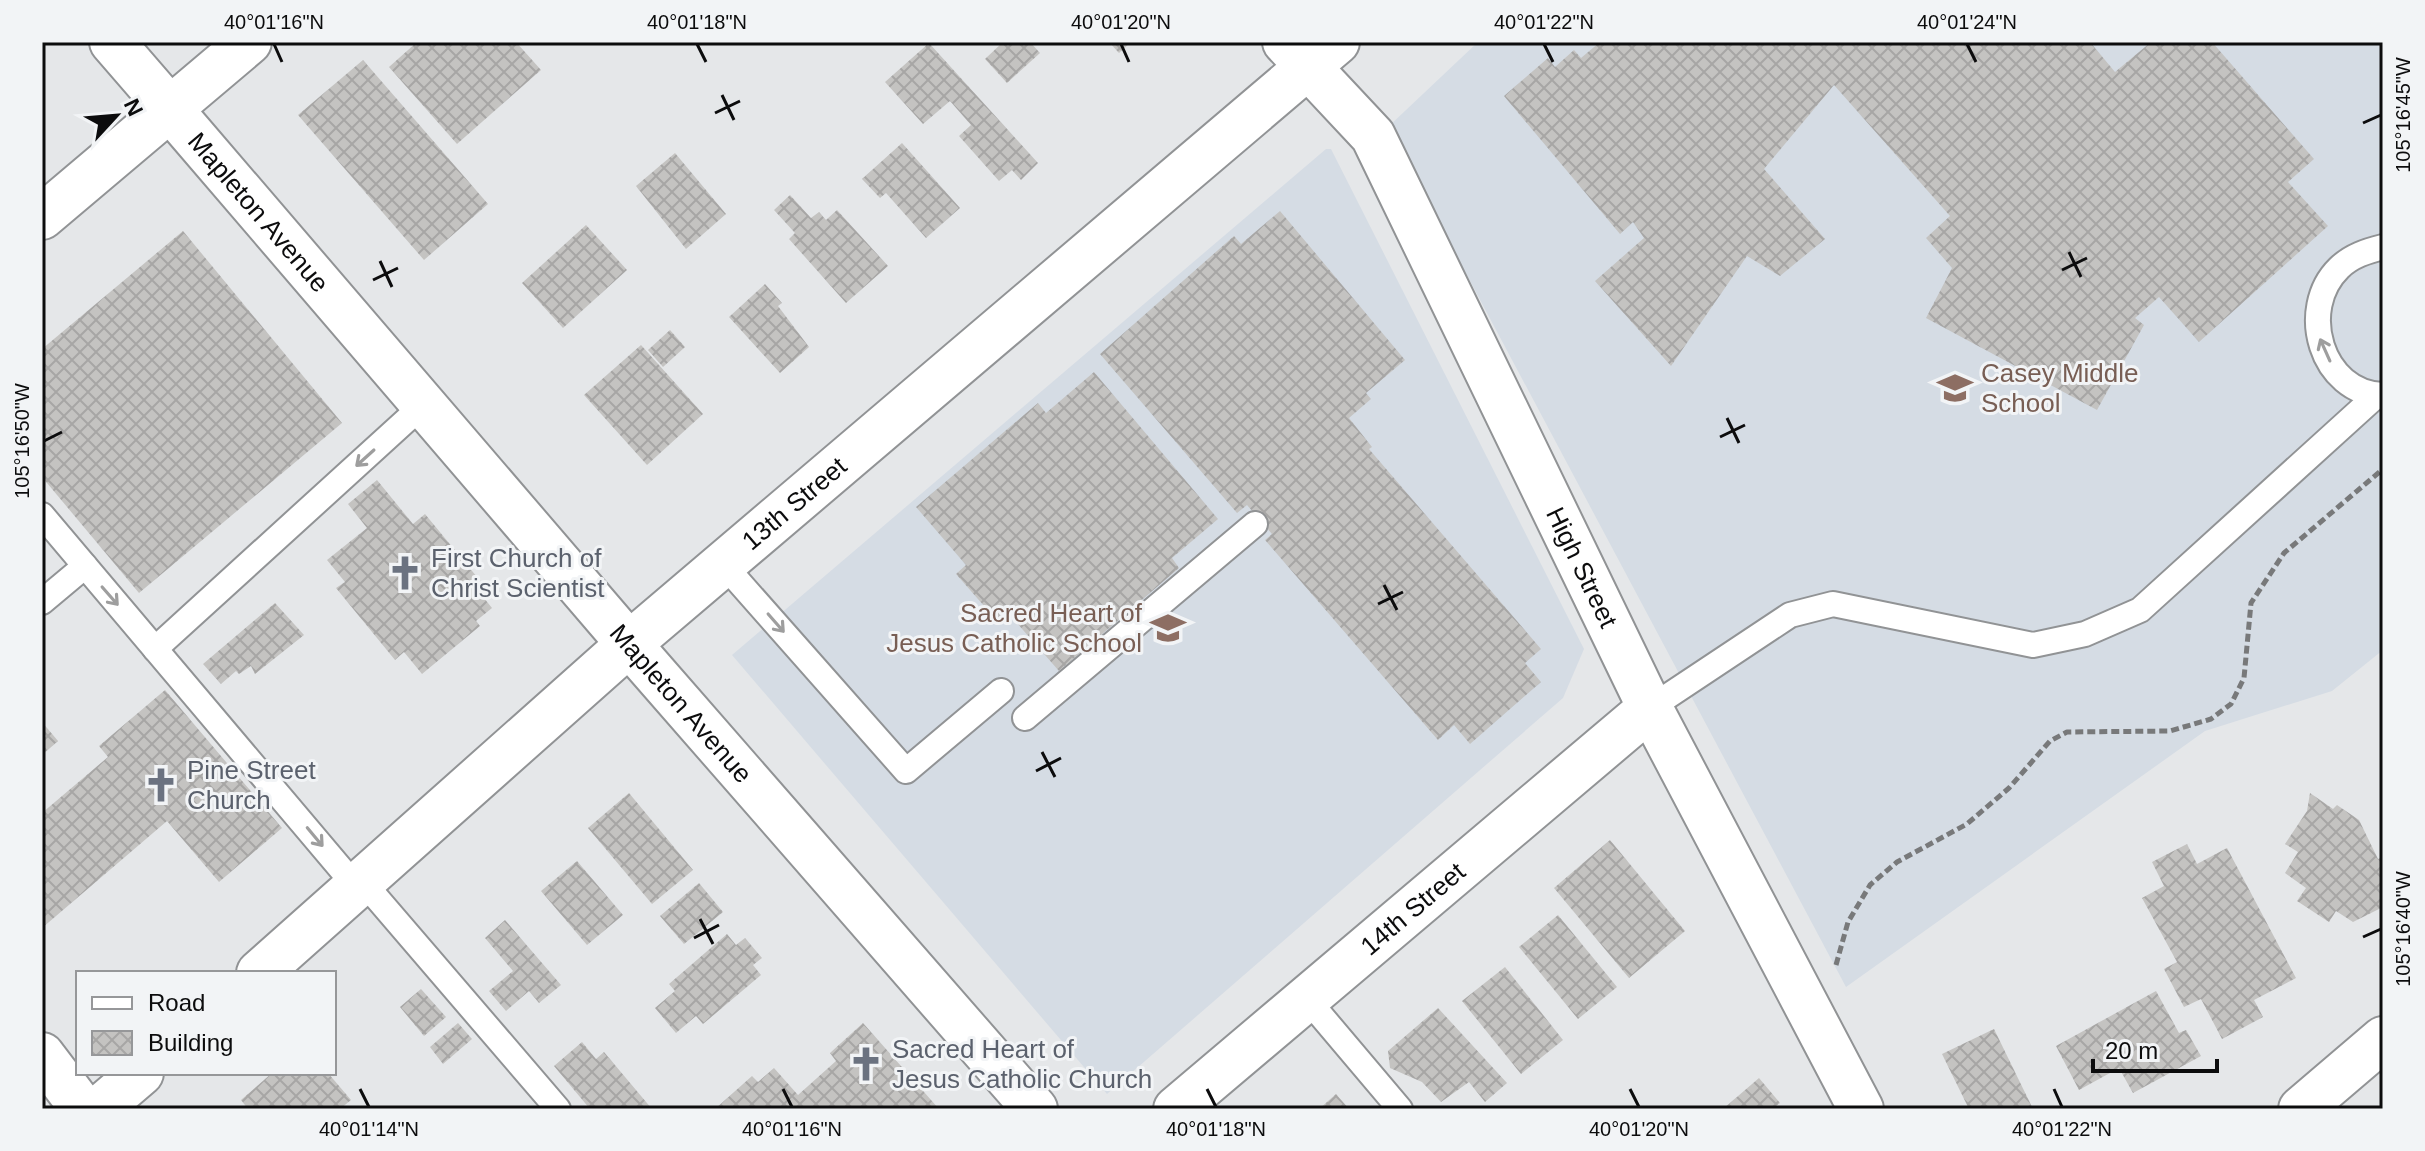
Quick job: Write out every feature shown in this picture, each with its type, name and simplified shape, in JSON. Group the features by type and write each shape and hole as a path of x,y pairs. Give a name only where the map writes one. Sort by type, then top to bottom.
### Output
{"street":[{"name":"Mapleton Avenue","path":"112,42 629,644 1035,1109"},
{"path":"42,217 249,42"},
{"name":"13th Street","path":"261,971 361,886 629,644 724,565 1309,50"},
{"name":"High Street","path":"1309,50 1373,136 1650,708 1861,1109"},
{"name":"14th Street","path":"1176,1109 1650,708"},
{"path":"2301,1109 2383,1039"},
{"path":"42,1055 83,1109"},
{"path":"99,1109 139,1075"}],"lane":[{"path":"2380,395 2355,387 2337,372 2324,353 2317,331 2318,308 2325,286 2339,267 2358,254 2383,247"},
{"path":"1650,708 1790,615 1833,604 2033,645 2085,634 2140,610 2380,395"},
{"path":"155,649 423,405"},
{"path":"42,515 155,649 558,1109"},
{"path":"1025,718 1255,524"},
{"path":"724,565 906,771 1001,691"},
{"path":"42,602 85,566"},
{"path":"1307,999 1400,1109"}],"path":[{"path":"1810,1011 1833,973 1848,922 1870,885 1897,862 1967,824 2009,788 2050,741 2067,732 2170,731 2211,719 2231,704 2244,678 2251,603 2284,553 2383,469"}],"shaded area":[{"name":"Casey Middle School","path":"1478,42 2383,42 2383,650 2332,691 2205,731 1846,987 1388,127"},
{"name":"Sacred Heart of Jesus Catholic School","path":"1326,149 1331,149 1584,649 1563,698 1107,1094 732,655"}],"building":[{"path":"417,42 516,42 541,70 457,144 389,67"},
{"path":"1003,42 1030,42 1040,53 1007,83 985,59"},
{"path":"1109,42 1131,42 1119,53"},
{"path":"1600,42 2090,42 2115,72 2151,42 2212,42 2314,159 2288,182 2328,226 2199,342 2159,297 2135,318 2144,325 2097,410 1926,318 1952,268 1926,238 1950,216 1834,85 1764,169 1825,239 1780,276 1747,256 1671,366 1595,281 1644,238 1633,222 1620,234 1504,96 1548,58 1555,67 1574,50 1581,58"},
{"path":"929,43 1038,163 1021,180 1012,170 999,181 959,136 971,125 950,101 923,124 885,82"},
{"path":"363,60 488,204 424,260 298,115"},
{"path":"902,143 960,208 926,238 886,193 880,198 862,179"},
{"path":"675,153 726,214 686,249 636,186"},
{"path":"790,195 811,218 819,212 826,220 837,210 888,266 846,303 789,239 795,233 774,210"},
{"path":"1280,211 1405,360 1366,393 1371,399 1349,418 1372,447 1369,449 1541,649 1525,663 1541,682 1470,744 1454,725 1438,740 1265,540 1272,534 1247,505 1237,513 1100,354 1234,236 1241,244"},
{"path":"586,225 627,270 563,328 522,283"},
{"path":"183,231 342,423 139,593 42,477 42,349"},
{"path":"765,284 782,303 778,306 809,347 780,373 729,317"},
{"path":"670,330 685,347 663,367 648,350"},
{"path":"641,345 703,414 647,465 584,395"},
{"path":"1094,372 1218,519 1172,558 1179,568 1059,671 1009,614 999,623 956,574 966,565 916,507 1038,403 1046,413"},
{"name":"First Church of Christ Scientist","path":"377,480 413,524 425,514 482,583 476,588 492,608 476,621 480,626 422,674 404,652 395,660 336,588 345,582 327,560 367,528 348,504"},
{"path":"275,603 304,635 255,674 251,666 239,674 236,671 221,684 203,664"},
{"name":"Pine Street Church","path":"165,690 282,828 219,882 167,821 42,928 42,813 108,757 99,746"},
{"path":"42,722 58,741 42,755"},
{"path":"629,793 693,870 652,904 588,828"},
{"path":"2310,793 2333,809 2337,805 2359,820 2378,859 2383,857 2383,907 2353,922 2336,911 2329,922 2297,901 2306,888 2285,873 2298,852 2285,844 2307,811"},
{"path":"1610,840 1685,931 1629,978 1554,888"},
{"path":"2187,844 2197,864 2227,848 2296,978 2254,1000 2263,1017 2222,1039 2201,999 2184,1007 2164,969 2177,962 2142,898 2164,886 2152,862"},
{"path":"577,861 623,915 587,945 541,891"},
{"path":"699,883 723,912 684,944 660,916"},
{"path":"1558,915 1617,987 1578,1019 1519,947"},
{"path":"505,920 561,985 539,1003 529,991 506,1011 489,991 513,971 485,938"},
{"path":"727,934 736,945 745,938 762,958 753,965 761,975 703,1024 696,1016 676,1033 655,1008 675,991 669,984"},
{"path":"1505,967 1563,1040 1521,1074 1462,1001"},
{"path":"421,989 446,1017 424,1036 400,1007"},
{"path":"2156,991 2179,1033 2186,1030 2201,1056 2133,1093 2119,1068 2079,1090 2056,1046"},
{"path":"1438,1008 1507,1083 1485,1102 1469,1082 1441,1102 1422,1082 1390,1068 1388,1051"},
{"path":"458,1023 472,1039 443,1064 430,1047"},
{"name":"Sacred Heart of Jesus Catholic Church","path":"863,1023 939,1109 715,1109 752,1076 758,1082 774,1068 798,1095 836,1061 830,1053"},
{"path":"1994,1029 2033,1109 1969,1109 1942,1054"},
{"path":"582,1042 596,1059 604,1052 652,1109 590,1109 554,1066"},
{"path":"270,1075 330,1075 351,1100 340,1109 248,1109 241,1100"},
{"path":"1759,1078 1780,1103 1772,1109 1723,1109"},
{"path":"1336,1094 1349,1109 1319,1109"}],"place":[{"name":"Casey Middle School","path":"1955,388"},
{"name":"First Church of Christ Scientist","path":"405,573"},
{"name":"Sacred Heart of Jesus Catholic School","path":"1168,628"},
{"name":"Pine Street Church","path":"161,785"},
{"name":"Sacred Heart of Jesus Catholic Church","path":"866,1064"}]}
